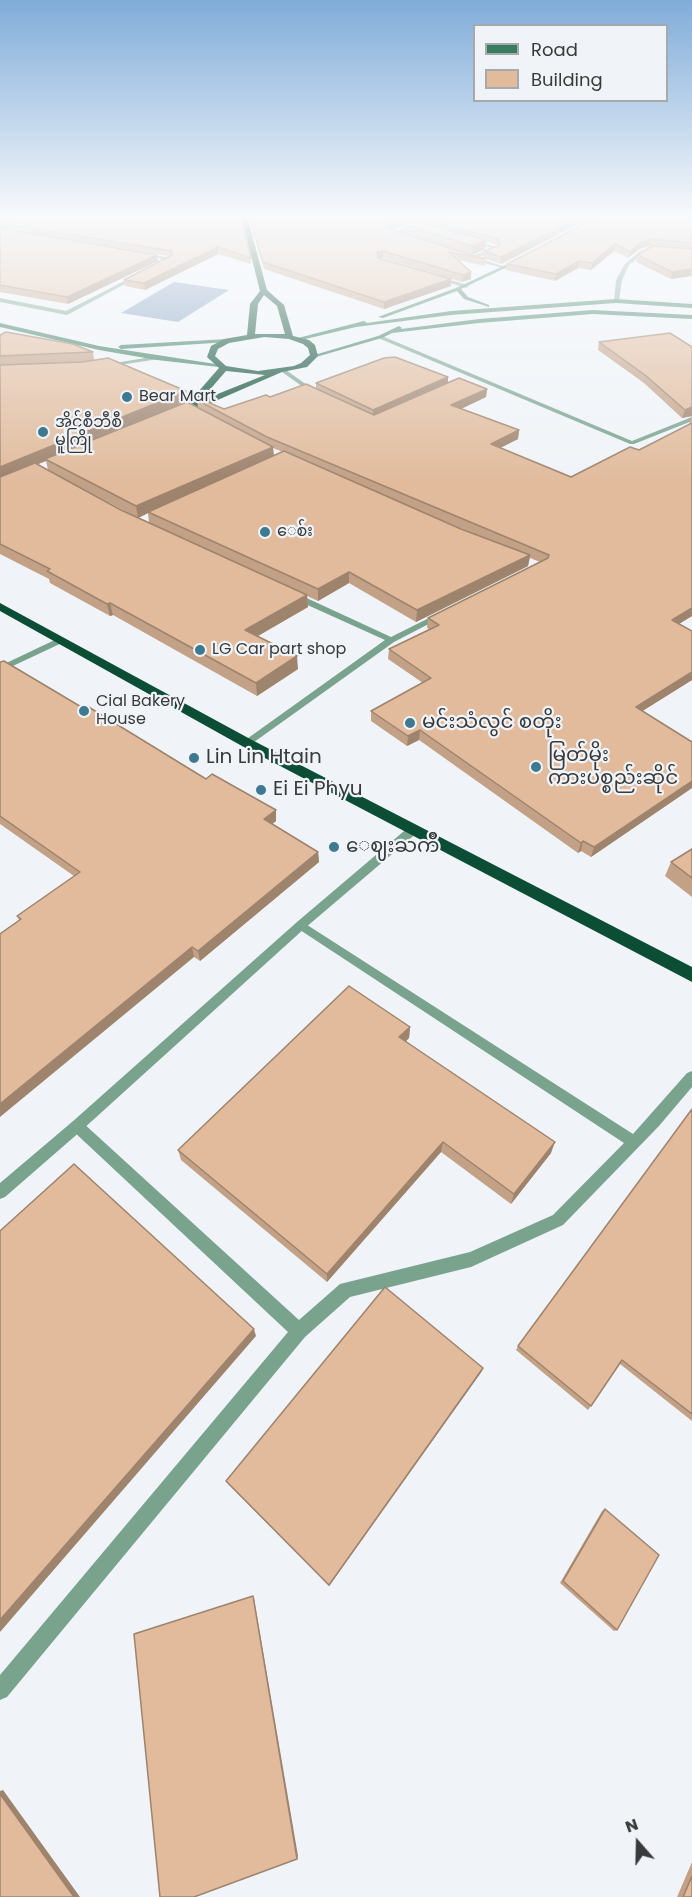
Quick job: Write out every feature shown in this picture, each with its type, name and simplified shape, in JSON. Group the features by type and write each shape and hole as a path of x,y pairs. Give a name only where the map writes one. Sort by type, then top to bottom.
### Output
{"highway":[{"path":"251,336 254,305"},
{"path":"279,305 294,338"},
{"path":"178,413 304,365 314,356 312,347 294,338 251,336 227,341 214,348 211,357 221,366 239,372 281,372"},
{"path":"189,409 221,366"},
{"path":"0,606 247,743 692,975"}],"main road":[{"path":"358,326 417,305"},
{"path":"314,356 393,332 433,305"},
{"path":"488,305 499,308 512,318"},
{"path":"294,338 416,318 499,308 557,305"},
{"path":"670,305 692,306"},
{"path":"393,332 512,318 593,312 692,317"},
{"path":"0,325 99,348 221,366"},
{"path":"99,348 227,341"}],"street":[{"path":"23,305 67,313 83,305"},
{"path":"380,337 632,443 692,419"},
{"path":"96,366 157,358"},
{"path":"281,372 323,397"},
{"path":"463,381 473,376"},
{"path":"189,409 199,414"},
{"path":"286,592 391,640"},
{"path":"247,743 391,640 444,614"},
{"path":"0,669 61,640"},
{"path":"0,1192 301,925 414,829"},
{"path":"301,925 634,1142"},
{"path":"0,1690 298,1331 346,1290 471,1259 558,1220 634,1142 692,1077"},
{"path":"77,1126 298,1331"}],"water":[{"path":"135,305 206,305 178,322 121,313"}],"building":[{"path":"6,332 73,344 93,352 0,356 0,335"},
{"path":"670,333 692,347 692,407 685,410 645,375 599,342"},
{"path":"395,357 448,377 373,410 316,383 384,358"},
{"path":"108,358 186,391 0,467 0,365 83,362"},
{"path":"459,378 487,389 451,405 519,430 491,444 571,477 630,447 639,450 692,423 692,608 672,620 692,631 692,672 636,707 692,742 692,781 594,847 583,841 581,843 420,730 408,736 371,711 431,678 389,649 439,625 428,618 548,558 549,555 267,437 197,400 200,399 224,409 266,395 270,397 306,384 374,415"},
{"path":"187,402 273,447 136,506 45,459"},
{"path":"284,451 461,529 530,555 417,610 349,572 318,589 148,512"},
{"path":"35,463 121,510 307,595 245,630 297,656 256,683 47,571 50,569 0,544 0,477"},
{"path":"4,661 83,708 87,706 206,779 212,774 276,810 264,819 318,852 198,951 192,947 0,1104 0,934 21,919 17,916 80,872 0,816 0,662"},
{"path":"692,849 692,878 671,862"},
{"path":"349,986 410,1027 399,1037 555,1142 514,1194 443,1142 327,1274 178,1150"},
{"path":"692,1109 692,1414 622,1360 591,1406 518,1346"},
{"path":"74,1164 254,1329 0,1620 0,1231"},
{"path":"385,1287 483,1368 329,1585 226,1481"},
{"path":"605,1509 659,1555 617,1630 563,1581"},
{"path":"253,1596 297,1859 194,1897 160,1897 134,1634"},
{"path":"0,1794 74,1897 0,1897"},
{"path":"692,1876 692,1897 683,1897"}],"place":[{"name":"Bear Mart","path":"127,397"},
{"name":"အိုင်စီဘီစီ မူကြို","path":"43,432"},
{"name":"ေစ်း","path":"265,532"},
{"name":"LG Car part shop","path":"200,650"},
{"name":"Cial Bakery House","path":"84,711"},
{"name":"မင်းသံလွင် စတိုး","path":"410,723"},
{"name":"Lin Lin Htain","path":"194,758"},
{"name":"မြတ်မိုး ကားပစ္စည်းဆိုင်","path":"536,767"},
{"name":"Ei Ei Phyu","path":"261,790"},
{"name":"ေဈးႀကိဳ","path":"334,847"}]}
